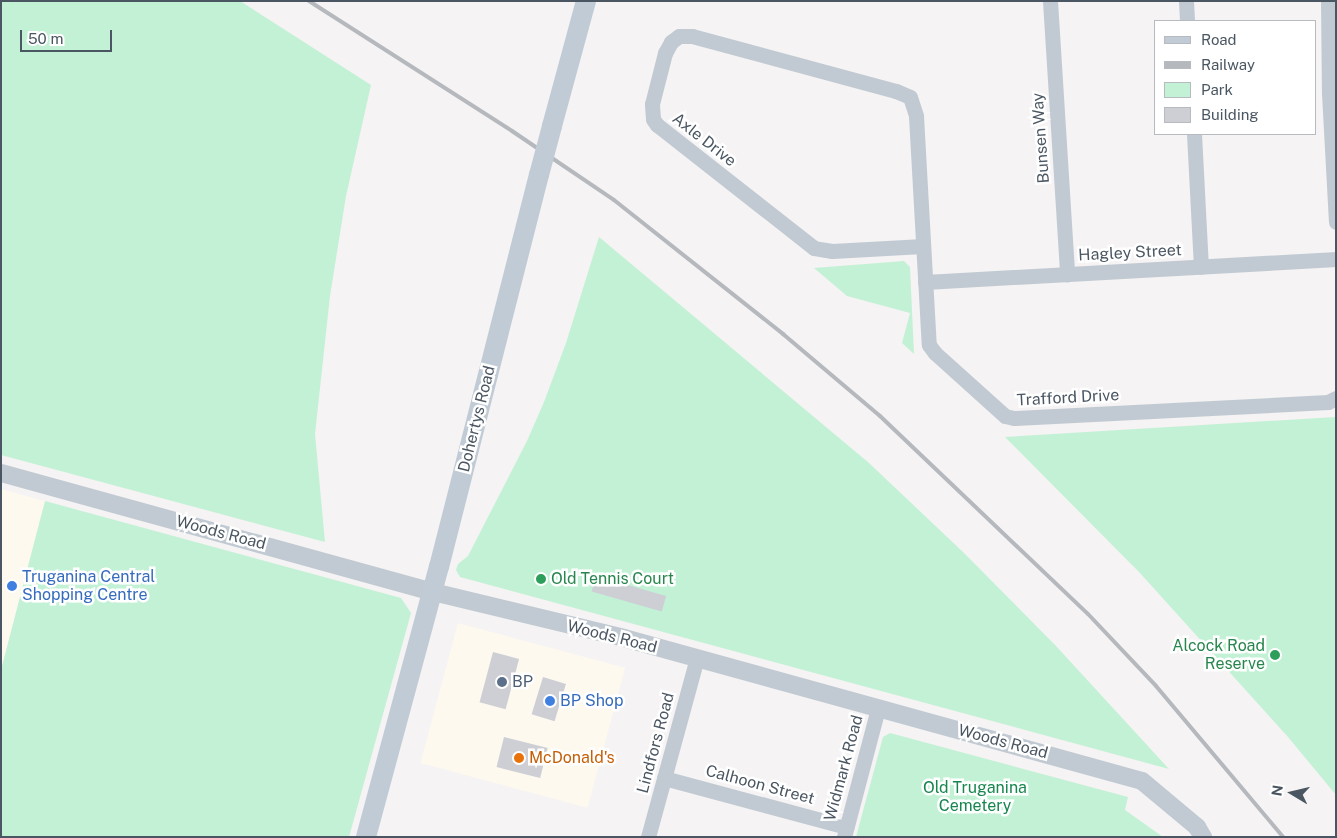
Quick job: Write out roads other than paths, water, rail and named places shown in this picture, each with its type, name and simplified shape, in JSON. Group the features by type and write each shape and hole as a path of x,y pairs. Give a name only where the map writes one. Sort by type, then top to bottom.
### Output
{"main road":[{"name":"Dohertys Road","path":"366,837 586,1"}],"street":[{"name":"Bunsen Way","path":"1050,1 1067,274"},
{"path":"1186,1 1187,20"},
{"path":"1328,1 1333,66 1336,222"},
{"name":"Axle Drive","path":"910,98 896,91 686,35 674,38 668,47 652,111 656,125 814,248 832,251 923,246"},
{"name":"Trafford Drive","path":"910,98 916,116 928,336 931,349 1009,418 1322,402 1336,398"},
{"path":"1194,135 1201,267"},
{"name":"Hagley Street","path":"925,282 1336,259"},
{"name":"Woods Road","path":"1,473 432,592 697,658 1142,780 1197,827 1203,837"},
{"name":"Lindfors Road","path":"648,837 697,658"},
{"name":"Widmark Road","path":"845,832 878,708"},
{"name":"Calhoon Street","path":"664,778 845,832"}],"railway":[{"path":"309,1 512,131 614,200 783,334 880,416 1088,614 1156,686 1283,837"}],"place":[{"name":"Old Tennis Court","path":"541,579"},
{"name":"Truganina Central Shopping Centre","path":"12,586"},
{"name":"Alcock Road Reserve","path":"1275,655"},
{"name":"BP","path":"502,682"},
{"name":"BP Shop","path":"550,701"},
{"name":"McDonald's","path":"519,758"}],"park label":[{"name":"Old Truganina Cemetery","path":"975,797"}]}
